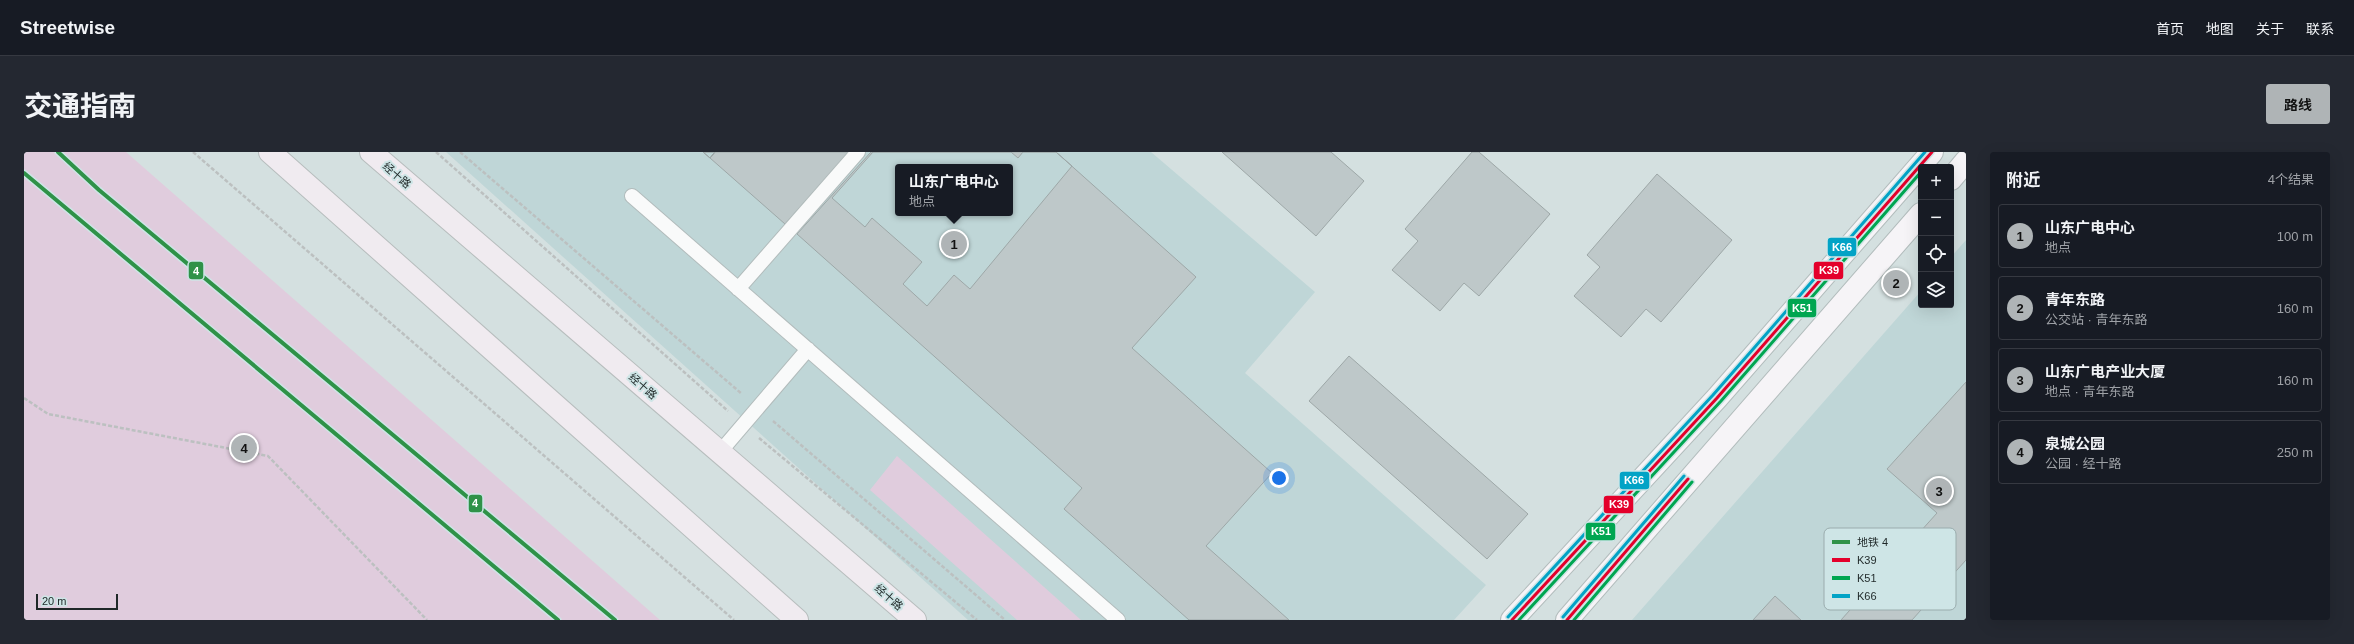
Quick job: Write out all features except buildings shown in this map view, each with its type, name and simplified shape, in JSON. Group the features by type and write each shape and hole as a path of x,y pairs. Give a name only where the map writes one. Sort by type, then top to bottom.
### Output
{"highway":[{"path":"270,152 796,620"},
{"name":"经十路","path":"371,152 915,620"}],"main road":[{"path":"1512,620 1717,398 1932,152"},
{"path":"1954,175 1966,161"},
{"path":"1566,620 1918,217"}],"lane":[{"path":"738,289 858,152"},
{"path":"632,196 1118,620"},
{"path":"720,452 808,349"}],"path":[{"path":"192,152 734,620"},
{"path":"436,152 743,425 977,620"},
{"path":"460,152 1005,620"},
{"path":"24,398 48,414 268,456 427,620"}],"shaded area":[{"path":"24,152 126,152 660,620 24,620"},
{"path":"446,152 1151,152 1315,292 1245,373 1486,585 1454,620 968,620"},
{"path":"1966,240 1966,620 1632,620 1918,294 1918,308 1954,308 1954,254"},
{"path":"897,456 1081,620 1017,620 870,490"}],"metro line":[{"name":"4","path":"58,152 99,190 615,620"},
{"name":"4","path":"24,173 558,620"}],"transit line":[{"name":"K66","path":"1508,617 1713,395 1925,152"},
{"name":"K39","path":"1512,620 1717,398 1932,152"},
{"name":"K51","path":"1519,620 1721,401 1918,175"},
{"name":"K66","path":"1563,617 1684,476"},
{"name":"K39","path":"1567,620 1688,479"},
{"name":"K51","path":"1574,620 1692,482"}],"place":[{"name":"山东广电中心","path":"954,244"},
{"name":"青年东路","path":"1896,283"},
{"name":"泉城公园","path":"244,448"},
{"name":"山东广电产业大厦","path":"1939,491"}]}
